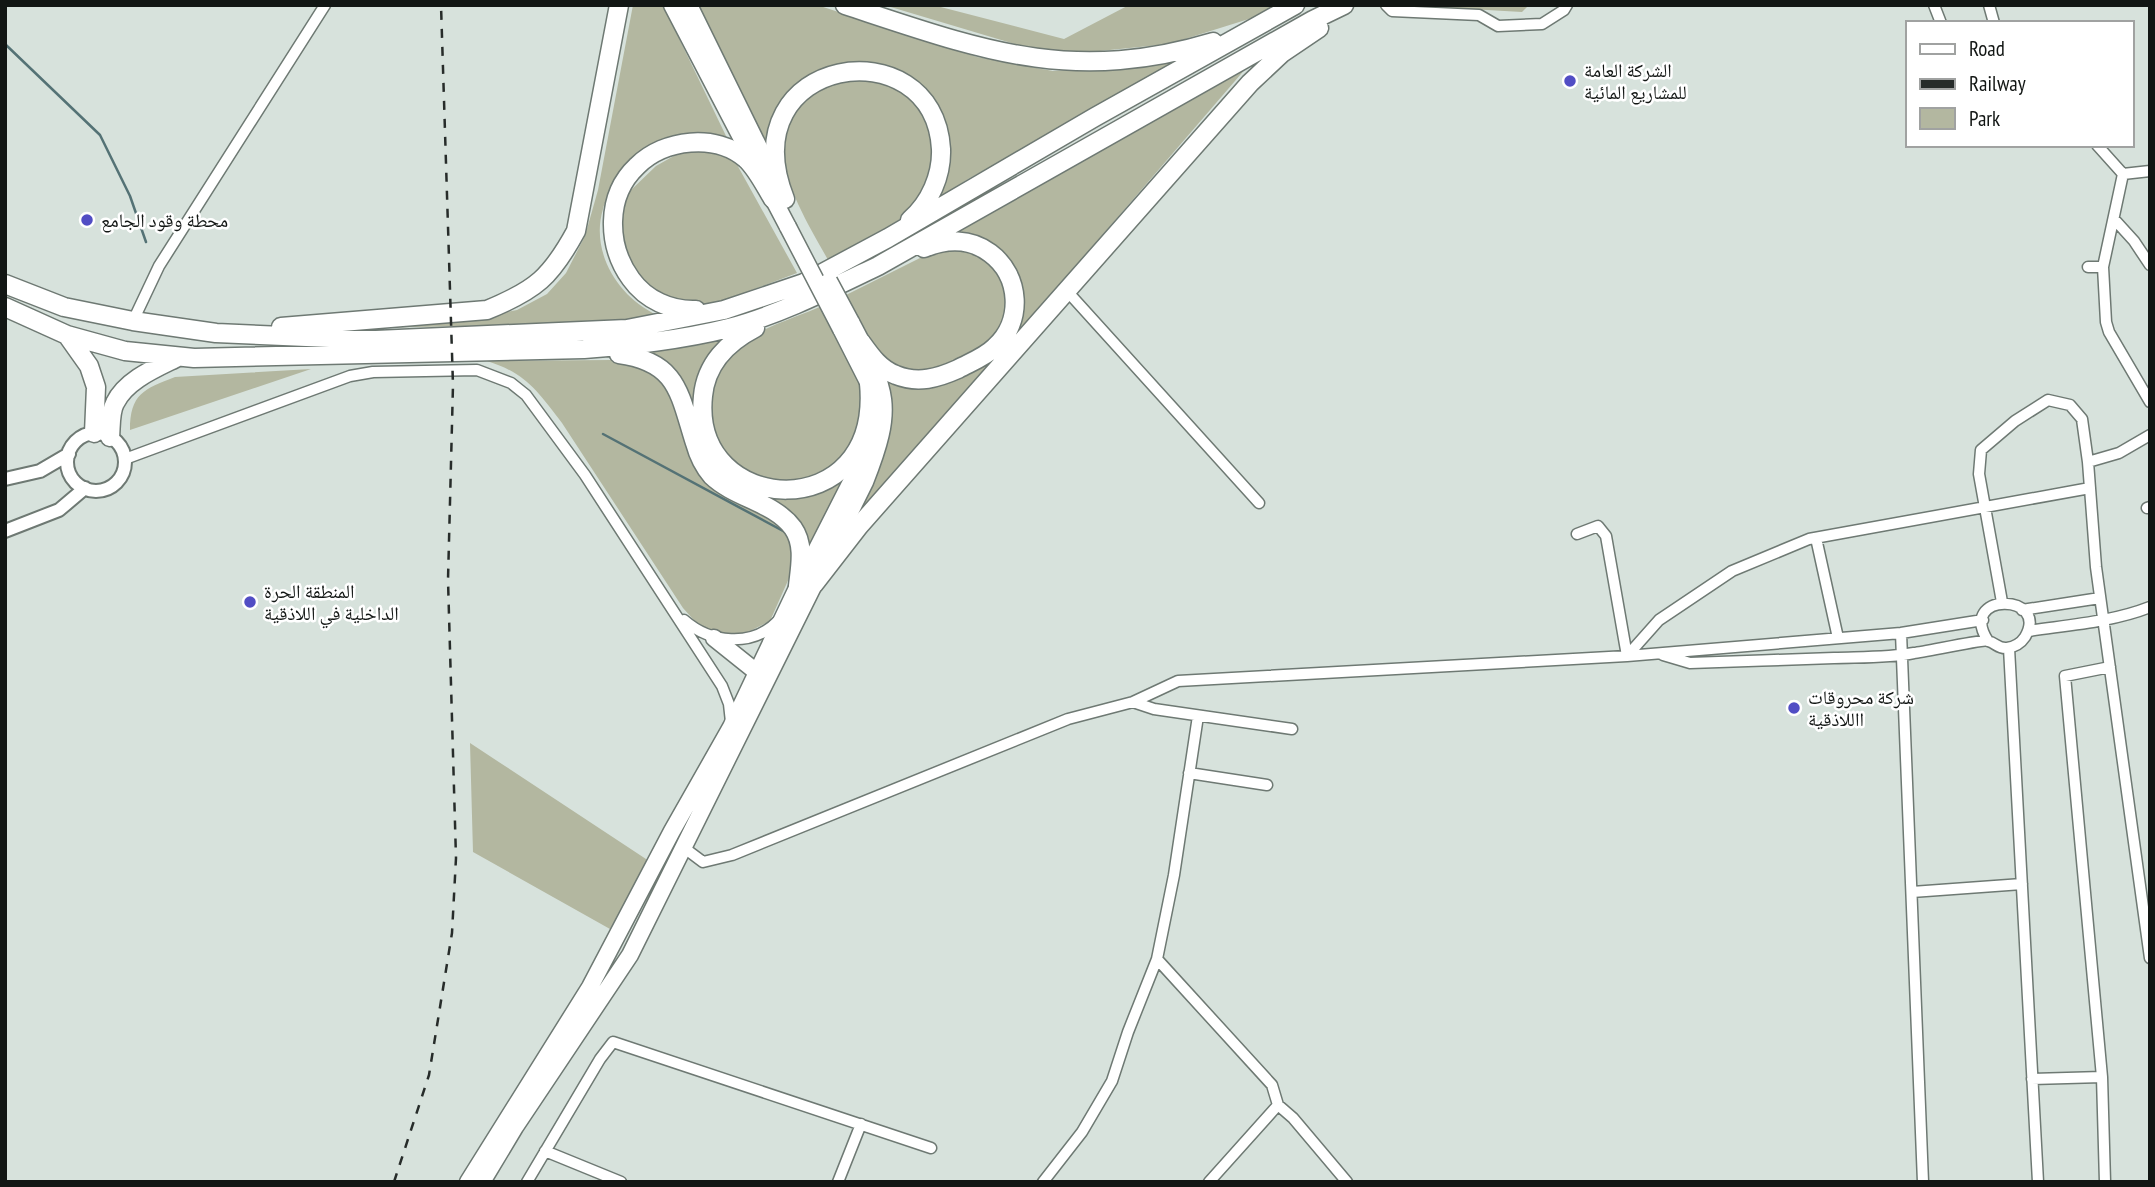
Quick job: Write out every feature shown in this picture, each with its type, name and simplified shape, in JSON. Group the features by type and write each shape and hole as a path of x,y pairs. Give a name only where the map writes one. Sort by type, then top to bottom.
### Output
{"highway":[{"path":"246,333 292,325 487,310 518,297 544,280 562,258 576,231 619,5"},
{"path":"845,5 968,45 1013,55 1086,63 1119,62 1179,52 1212,43 1295,5"},
{"path":"869,383 868,424 859,449 842,469 819,484 807,488 781,490 756,485 733,472 716,453 705,430 702,417 703,391 712,366 738,337 878,266 1293,30 1344,5"},
{"path":"806,585 1250,83 1282,53 1352,5"},
{"path":"5,284 64,307 133,321 216,332 376,340 627,329 724,310 804,283 888,238 1277,14"},
{"path":"779,199 774,152 779,125 793,102 813,83 837,73 862,70 886,75 908,87 925,105 938,131 941,155 936,182 923,206 888,238"},
{"path":"724,310 680,311 656,301 635,285 617,256 613,241 614,207 620,193 637,165 653,155 692,142 707,142 722,145 746,159 779,199"},
{"path":"862,342 874,360 889,372 907,379 936,378 982,357 997,346 1009,330 1014,312 1012,284 1003,266 989,252 971,243 941,242 878,266"},
{"path":"5,307 67,335 125,351 178,357 352,355 584,349 642,344 730,328 814,297"},
{"path":"67,335 89,366 96,387 102,435"},
{"path":"584,349 642,357 663,369 676,386 699,456 712,476 782,517 794,529 799,541 806,585"},
{"path":"102,435 114,405 127,387 151,370 178,357"}],"main road":[{"path":"673,5 779,199"},
{"path":"482,1182 515,1127 630,955 806,585 867,447 874,410 869,383 846,326 779,199 689,5"},
{"path":"468,1182 590,987 672,831 762,676 784,614 806,585 865,482 882,436 885,410 883,393 862,342 846,326"},
{"path":"714,638 762,676"}],"street":[{"path":"133,321 159,266 325,5"},
{"path":"1385,5 1392,11 1479,15 1498,26 1542,24 1564,10 1567,5"},
{"path":"2099,147 2123,174"},
{"path":"2123,174 2150,171"},
{"path":"2123,174 2103,267 2106,322 2109,332 2150,402"},
{"path":"2114,219 2134,241 2150,265"},
{"path":"2088,267 2103,267"},
{"path":"1067,291 1259,503"},
{"path":"125,459 350,376 373,372 477,370 511,383 526,395 585,475 722,686 729,704 731,727"},
{"path":"2002,602 1979,474 1981,450 2015,421 2048,400 2070,405 2082,419 2110,667 2147,904 2150,958"},
{"path":"5,479 40,471 69,454 78,440 102,435 122,450 124,468 116,483 100,491 85,488 78,484 68,470 69,454"},
{"path":"2088,462 2119,453 2150,435"},
{"path":"5,530 59,510 85,488"},
{"path":"1627,656 1659,620 1732,571 1816,538 2090,488"},
{"path":"1577,534 1598,526 1606,536 1627,656"},
{"path":"1816,538 1838,638"},
{"path":"2022,610 2101,598"},
{"path":"2009,602 2022,610 2026,616 2028,631 2021,642 2009,648 2001,648 1988,641 1984,634 1983,620 1989,608 2009,602"},
{"path":"2028,631 2104,620 2133,614 2150,607"},
{"path":"673,611 695,630 714,638 744,639 773,625 784,614"},
{"path":"683,847 703,862 732,855 1068,719 1133,702 1178,681 1627,656 1901,633 1983,620"},
{"path":"1901,633 1923,1182"},
{"path":"1659,653 1690,663 1902,656 1988,641"},
{"path":"2009,648 2038,1182"},
{"path":"2105,1182 2102,1077 2065,677 2110,667"},
{"path":"1133,702 1154,709 1292,729"},
{"path":"1043,1182 1082,1132 1112,1081 1157,959 1174,875 1198,716"},
{"path":"1189,773 1267,785"},
{"path":"1912,892 2022,884"},
{"path":"1157,959 1272,1084 1278,1105 1293,1118 1347,1182"},
{"path":"527,1182 600,1059 613,1042 931,1148"},
{"path":"2032,1079 2102,1077"},
{"path":"1209,1182 1278,1105"},
{"path":"838,1182 861,1124"},
{"path":"545,1151 621,1182"}],"green space":[{"path":"633,5 666,5 675,30 727,138 708,134 688,137 641,156 624,171 604,205 600,241 610,271 630,297 657,315 598,323 371,328 478,318 517,310 547,294 566,273 585,236 598,190"},
{"path":"698,5 817,5 977,57 1053,71 1161,64 1196,55 968,179 936,200 949,143 938,107 922,87 902,72 878,64 853,62 829,67 806,77 787,94 774,117 768,148"},
{"path":"884,5 933,5 1064,39 1129,5 1277,5 1252,18 1169,44 1080,53 1025,47"},
{"path":"1399,5 1529,5 1522,12"},
{"path":"1247,67 1013,339 1012,269 948,234"},
{"path":"856,75 897,85 916,100 933,137 934,161 924,192 906,215 828,260 788,179 784,136 791,116 806,97 823,87"},
{"path":"707,150 735,161 797,273 717,303 682,304 664,299 634,273 616,223 630,191 656,166 679,153"},
{"path":"956,248 986,260 1000,277 1007,299 1004,322 992,339 957,361 930,371 908,372 886,361 878,353 862,329 846,295 928,254"},
{"path":"822,306 852,363 861,387 863,405 859,427 845,453 818,476 788,483 760,477 735,461 717,438 708,410 713,380 732,351 751,337"},
{"path":"721,339 701,367 695,392 694,416 752,490 829,486 847,475 806,553 804,534 714,471 669,367 656,355 644,352"},
{"path":"612,360 644,364 672,391 690,452 752,507 777,523 793,541 794,567 770,621 746,633 722,634 700,627 683,608 546,402 512,371 487,361"},
{"path":"992,362 857,516 886,450 891,415 887,379 904,386 924,388 954,380"},
{"path":"311,369 130,430 133,408 141,394 175,377"},
{"path":"470,743 649,861 610,929 473,852"}],"waterway":[{"path":"5,44 100,135 130,196 146,242"},
{"path":"603,434 785,532"}],"railway":[{"path":"394,1182 429,1075 452,933 456,858 448,580 453,385 441,5"}],"place":[{"name":"الشركة العامة للمشاريع المائية","path":"1570,81"},
{"name":"محطة وقود الجامع","path":"87,220"},
{"name":"المنطقة الحرة الداخلية في اللاذقية","path":"250,602"},
{"name":"شركة محروقات االلاذقية","path":"1794,708"}]}
